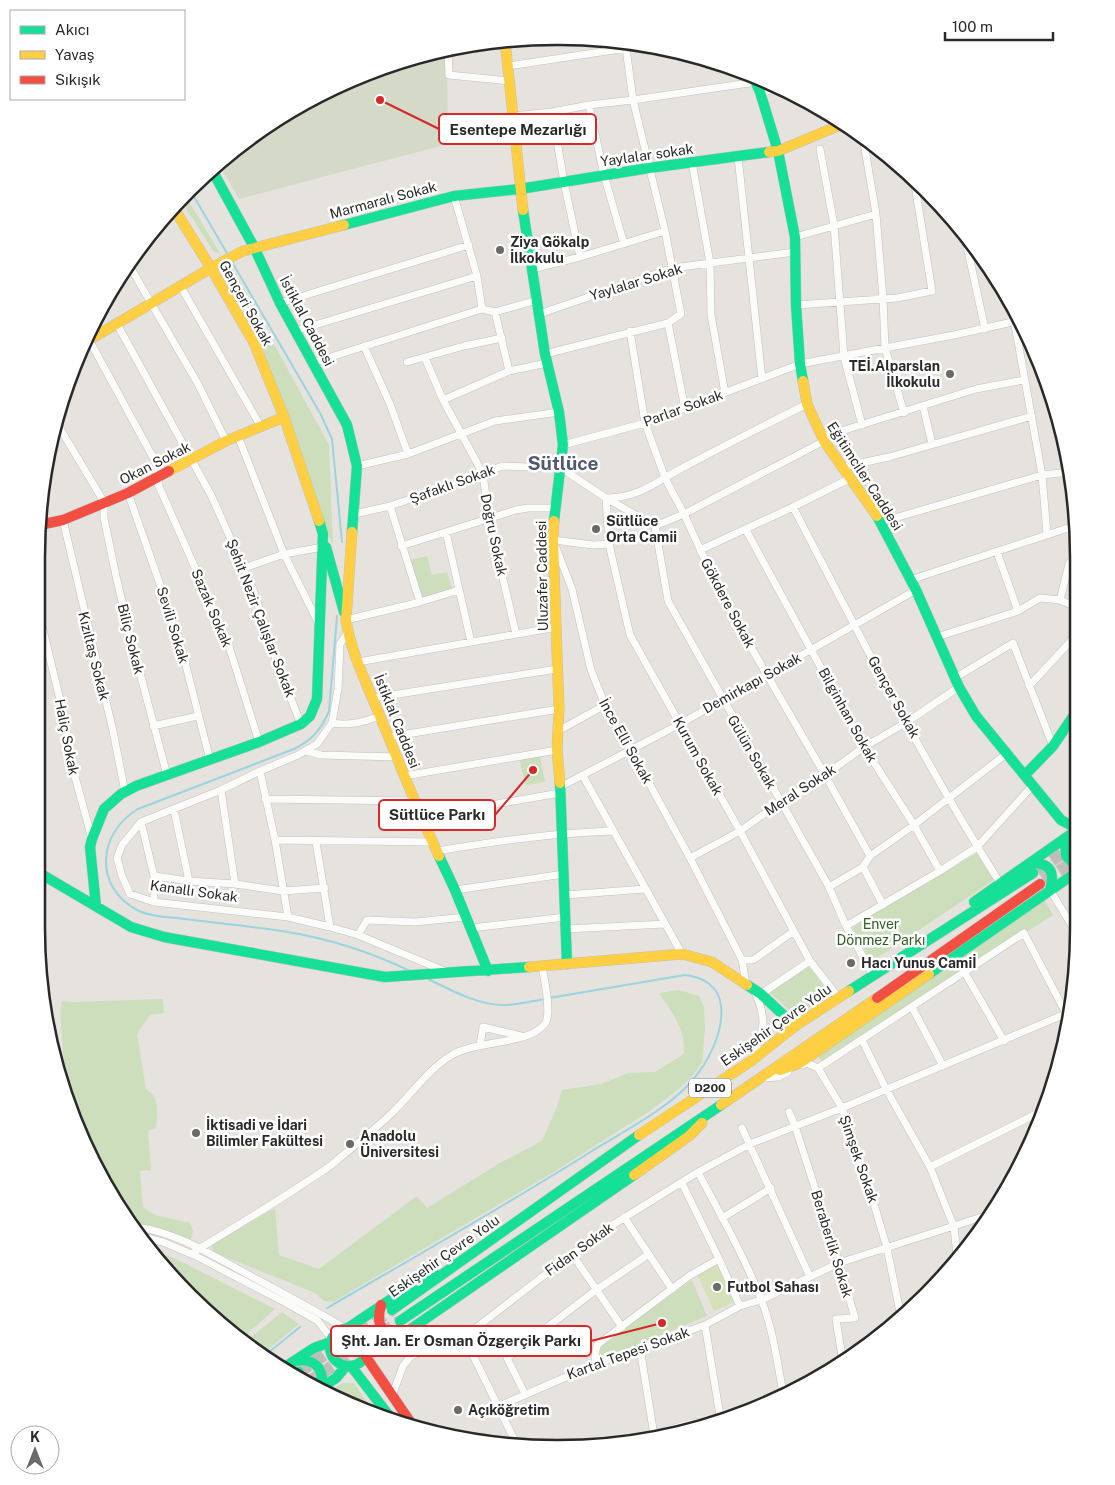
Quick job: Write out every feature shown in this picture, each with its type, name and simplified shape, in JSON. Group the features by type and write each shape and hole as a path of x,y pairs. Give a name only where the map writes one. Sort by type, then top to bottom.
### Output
{"main road":[{"name":"Uluzafer Caddesi","path":"506,48 520,189 546,358 559,412 563,445 553,540 559,709 557,750 567,964"},
{"name":"Eğitimciler Caddesi","path":"757,86 778,151 795,237 796,305 800,364 807,404 823,439 881,522 916,590 957,683 976,716 1061,820 1070,825"},
{"name":"Yaylalar sokak","path":"520,189 649,168 778,151 835,127"},
{"name":"İstiklal Caddesi","path":"215,176 254,248 280,303 347,425 357,466 346,620 348,632 358,662 414,801 455,890 488,971"},
{"name":"Marmaralı Sokak","path":"96,335 242,251 454,196 520,189"},
{"name":"Gençeri Sokak","path":"177,214 254,343 284,417 323,534 346,620"},
{"name":"Okan Sokak","path":"46,522 63,520 128,493 226,440 284,417"},
{"path":"96,906 90,846 104,809 125,792 136,786 259,742 301,724 310,716 317,698 323,534"},
{"path":"1025,775 1053,746 1070,721"},
{"name":"Eğitimciler Caddesi","path":"1061,820 1065,838 1064,852 1070,862"},
{"path":"1032,868 1070,835"},
{"path":"488,971 682,954 712,962 761,994 795,1026 1000,883 1044,864 1051,870 1053,878 1050,890"},
{"name":"Eskişehir Çevre Yolu","path":"392,1310 624,1146 751,1061 795,1026 1032,868"},
{"path":"45,876 131,927 154,934 385,977 452,974"},
{"path":"760,1078 800,1063 1070,877"},
{"name":"Eskişehir Çevre Yolu","path":"400,1321 760,1078 1040,884"},
{"name":"Kanallı Sokak","path":"452,974 488,971"},
{"path":"326,1384 348,1366 362,1362 367,1356 404,1334 445,1304 564,1226 650,1165 689,1136 719,1105"},
{"path":"385,1410 348,1366 335,1360 330,1349 331,1341 337,1332 347,1328 624,1146"},
{"path":"381,1305 378,1316 381,1326 391,1334 404,1334"},
{"path":"347,1328 354,1328 363,1334 368,1344 367,1356 407,1417"},
{"path":"290,1364 314,1348 331,1341"},
{"path":"293,1362 301,1359 309,1360 316,1364 321,1370 321,1382"}],"street":[{"path":"508,66 617,48"},
{"path":"443,400 509,371 630,331 668,323 681,314 665,232 633,100 631,50"},
{"path":"448,57 449,75 510,81"},
{"path":"514,116 633,100 743,80"},
{"path":"760,92 768,90"},
{"path":"589,105 604,175 624,244"},
{"path":"552,112 580,257"},
{"path":"865,148 876,214 885,348 904,413"},
{"path":"820,149 834,225 844,357 862,425"},
{"path":"738,157 762,379"},
{"path":"692,162 710,264 711,315 725,393"},
{"path":"796,305 897,298 932,291 916,191"},
{"path":"454,196 477,276 482,309"},
{"path":"795,237 876,214"},
{"path":"532,269 665,232"},
{"path":"280,303 469,245"},
{"name":"Yaylalar Sokak","path":"539,314 673,268 795,252"},
{"path":"969,253 985,328"},
{"path":"133,271 198,384 226,440"},
{"path":"295,331 477,276"},
{"path":"181,287 261,427"},
{"path":"312,362 482,309 495,312 537,300"},
{"path":"495,312 509,371"},
{"name":"Parlar Sokak","path":"563,445 645,423 800,364 844,357 985,328 1011,320"},
{"path":"668,323 685,409"},
{"name":"Şehit Nezir Çalışlar Sokak","path":"117,324 211,495 253,589 279,668 301,724"},
{"path":"1017,330 1042,475 1047,534"},
{"name":"Gökdere Sokak","path":"630,331 645,423 665,478 684,514 723,599 870,856"},
{"path":"407,362 464,346 502,338"},
{"path":"364,346 390,404 408,454"},
{"name":"Sazak Sokak","path":"91,347 155,461 160,477 158,484 227,640 259,742"},
{"name":"Doğru Sokak","path":"425,358 443,400 483,474 489,519 516,634"},
{"path":"561,468 606,498 655,526 684,514 823,439 976,389 1024,380"},
{"path":"606,498 620,498 648,489 681,468 807,404"},
{"path":"923,406 932,444"},
{"path":"357,466 408,454 495,421 559,412"},
{"path":"842,467 888,457 1032,416"},
{"path":"61,430 104,502"},
{"path":"238,436 284,554 320,628"},
{"name":"Şafaklı Sokak","path":"354,514 390,506 502,466 561,468"},
{"path":"881,522 1042,475 1063,473"},
{"path":"700,550 793,508 850,479"},
{"name":"Sevili Sokak","path":"128,493 169,610 210,760"},
{"name":"Kurum Sokak","path":"606,498 609,544 630,636 740,831 810,961 838,997"},
{"name":"Biliç Sokak","path":"104,502 104,518 116,576 167,775"},
{"path":"390,506 420,602"},
{"path":"401,546 528,508 555,508"},
{"name":"Gençer Sokak","path":"793,508 907,722 949,798 1000,883"},
{"name":"Kızıltaş Sokak","path":"63,520 125,792"},
{"name":"Gülün Sokak","path":"655,526 668,601 829,887 846,926 871,972"},
{"path":"910,580 1069,527"},
{"name":"Bilginhan Sokak","path":"746,530 864,747 914,825 940,871"},
{"path":"446,532 471,642"},
{"path":"553,540 593,546 609,544"},
{"name":"İnce Elli Sokak","path":"553,540 572,589 591,670 605,705 690,858 742,960 749,986 759,1002 763,1019 762,1034 751,1061"},
{"path":"244,568 284,554 322,547"},
{"path":"996,552 1018,610"},
{"path":"1060,600 1070,563"},
{"path":"346,620 420,602 458,590"},
{"name":"Demirkapı Sokak","path":"421,817 560,790 855,626 916,590"},
{"path":"937,637 1018,610 1040,598 1060,600 1070,604"},
{"path":"358,662 557,627"},
{"path":"154,902 154,876 141,822 221,790 306,751 317,744 332,723 338,690 340,644 348,632"},
{"name":"Haliç Sokak","path":"45,637 62,704 74,772 92,839"},
{"path":"1053,746 1029,686 1070,642"},
{"name":"Meral Sokak","path":"690,858 740,831 864,747 907,722 957,683 1013,644 1029,686"},
{"path":"373,698 557,669"},
{"path":"558,731 605,705"},
{"path":"389,737 559,709"},
{"path":"153,726 198,716"},
{"path":"332,723 344,725 380,716"},
{"path":"1066,726 1070,730"},
{"path":"404,776 557,750"},
{"path":"306,751 321,755 397,757"},
{"path":"829,887 863,868 870,856 914,825 1006,754"},
{"path":"260,771 275,840 288,917"},
{"path":"583,776 682,954"},
{"path":"846,926 978,847 1033,785"},
{"path":"221,790 235,884"},
{"path":"266,799 414,801"},
{"path":"174,810 189,881"},
{"name":"Kanallı Sokak","path":"141,822 122,845 117,858 130,894 154,902 288,917 330,927 358,935 452,974"},
{"path":"275,840 435,846 561,833 613,831"},
{"path":"316,842 330,927"},
{"path":"863,868 882,905"},
{"path":"455,890 564,874"},
{"path":"154,876 283,891 325,888"},
{"path":"564,895 645,889"},
{"path":"1050,890 1070,922"},
{"path":"358,935 367,920 415,922 466,917"},
{"path":"471,928 565,917"},
{"path":"566,929 664,924"},
{"path":"742,960 753,960 794,931"},
{"path":"760,1078 778,1077 807,1063 818,1068 1024,933 1064,1007"},
{"path":"761,994 810,961"},
{"path":"191,1254 245,1222 332,1164 392,1113 445,1059 460,1051 480,1045 524,1037 537,1032 548,1020 542,966"},
{"path":"965,973 1004,1041"},
{"path":"912,1007 943,1066"},
{"name":"Fidan Sokak","path":"392,1396 403,1366 412,1356 464,1336 624,1217 698,1172 750,1144 1062,1018"},
{"path":"480,1045 483,1027 524,1037"},
{"path":"862,1040 886,1089 930,1167 954,1227 956,1249"},
{"name":"Şimşek Sokak","path":"818,1068 842,1108 869,1187 887,1248 899,1309"},
{"name":"Beraberlik Sokak","path":"789,1112 839,1263 855,1318 836,1319 842,1354"},
{"path":"930,1167 1034,1115"},
{"path":"742,1128 810,1277"},
{"path":"698,1172 761,1300 771,1331 782,1388"},
{"path":"682,1183 740,1306"},
{"path":"722,1218 771,1188"},
{"path":"624,1217 672,1289"},
{"name":"Kartal Tepesi Sokak","path":"499,1406 596,1364 705,1325 740,1306 761,1300 839,1263 980,1218"},
{"path":"143,1229 166,1234 200,1249 347,1328"},
{"path":"151,1239 191,1254 315,1319 321,1324 331,1341"},
{"path":"572,1254 622,1326"},
{"path":"525,1394 506,1358 596,1290 649,1254"},
{"path":"596,1364 594,1357 597,1346 689,1276 719,1259"},
{"path":"705,1325 720,1414"},
{"path":"464,1336 514,1438"},
{"path":"640,1348 653,1431"}],"green space":[{"path":"447,57 448,144 239,199 222,170 273,131 301,114 361,84 425,62"},
{"path":"189,202 220,253 214,252 185,206"},
{"path":"232,267 329,445 333,546 260,343 226,269"},
{"path":"427,556 432,575 447,572 452,589 421,598 410,560"},
{"path":"540,754 545,782 526,785 519,758"},
{"name":"Enver Dönmez Parkı","path":"977,853 994,880 871,962 853,928 870,915"},
{"path":"1044,899 1053,915 823,1063 816,1054"},
{"path":"807,963 829,994 796,1016 769,992"},
{"path":"679,990 699,996 704,1007 705,1028 702,1063 679,1089 650,1111 552,1173 333,1302 324,1301 315,1293 213,1252 212,1245 275,1208 279,1255 319,1269 417,1196 427,1208 500,1163 542,1141 562,1090 601,1084 628,1073 655,1072 684,1054 683,1037 680,1029 673,1014 659,993"},
{"path":"163,999 164,1013 150,1015 137,1034 146,1089 154,1097 157,1106 156,1128 148,1131 151,1170 140,1171 143,1207 155,1215 190,1223 193,1231 191,1239 143,1228 114,1184 98,1154 84,1124 64,1067 60,1012 62,1001"},
{"path":"163,1254 184,1263 275,1309 246,1334 195,1290"},
{"name":"Futbol Sahası","path":"719,1262 737,1301 714,1311 696,1272"},
{"path":"692,1280 707,1316 599,1361 599,1354 603,1344"},
{"path":"282,1312 299,1324 267,1350 251,1337"},
{"path":"342,1383 354,1383 368,1404 361,1401 334,1388"}],"waterway":[{"path":"194,196 228,255"},
{"path":"232,262 320,413 332,439 342,542"},
{"path":"337,616 329,711 323,724 315,734 294,749 138,809 125,819 115,832 109,845 106,859 107,874 113,887 123,900 137,910 148,914 299,934 365,952 412,972"},
{"path":"327,1308 460,1231 657,1111 681,1092 703,1066 714,1047 720,1026 721,1006 717,993 704,980 692,976 685,975 549,998"},
{"path":"428,979 464,996 492,1004 512,1005 545,999"},
{"path":"270,1352 300,1327"}],"tunnel":[{"path":"1037,871 1070,848"},
{"path":"1044,881 1070,864"},
{"path":"301,1371 392,1310"},
{"path":"314,1378 400,1321"}],"traffic: fast":[{"path":"757,85 778,151 795,237 796,305 803,381"},
{"path":"344,225 454,196 520,189 649,168 769,152"},
{"path":"215,176 254,247 280,303 347,425 357,466 352,532"},
{"path":"523,210 545,354 559,412 563,445 554,521"},
{"path":"877,516 916,590 959,687 976,716 1061,820 1070,825"},
{"path":"96,906 90,847 104,809 121,794 136,786 259,742 301,724 310,716 317,699 323,534 319,521"},
{"path":"326,547 344,612"},
{"path":"1025,775 1053,746 1070,721"},
{"path":"560,783 567,964"},
{"path":"974,902 1070,835"},
{"path":"1065,838 1066,856 1070,860"},
{"path":"439,856 488,971"},
{"path":"1031,863 1038,863 1050,870 1052,878 1050,890"},
{"path":"849,991 1033,873"},
{"path":"45,876 131,927 164,937 385,977 529,967"},
{"path":"929,974 1070,877"},
{"path":"747,985 761,994 795,1026"},
{"path":"400,1321 721,1105"},
{"path":"392,1310 639,1135"},
{"path":"367,1354 402,1335 634,1175"},
{"path":"348,1328 433,1271"},
{"path":"349,1328 363,1333 368,1347 363,1361 349,1366 335,1361 330,1347 335,1333 349,1328"},
{"path":"290,1364 314,1348 331,1342"},
{"path":"296,1361 305,1360 316,1365 321,1372 320,1381"},
{"path":"326,1384 336,1378 346,1366"},
{"path":"351,1366 385,1410"}],"traffic: slow":[{"path":"506,48 523,210"},
{"path":"769,152 778,151 835,127"},
{"path":"177,214 254,343 284,417 319,521"},
{"path":"96,336 243,251 344,225"},
{"path":"803,381 807,404 824,441 877,516"},
{"path":"169,471 226,441 284,417"},
{"path":"554,521 553,540 559,709 557,750 560,783"},
{"path":"352,532 346,620 348,632 355,656 439,856"},
{"path":"529,967 682,954 712,962 747,985"},
{"path":"780,1070 800,1063 929,974"},
{"path":"639,1135 751,1061 795,1026 849,991"},
{"path":"721,1105 877,998"},
{"path":"634,1175 689,1136 702,1123"}],"traffic: jam":[{"path":"46,524 63,520 128,493 169,471"},
{"path":"877,998 1040,884"},
{"path":"381,1305 379,1319 382,1328 390,1333 404,1334"},
{"path":"366,1357 407,1417"}],"place":[{"name":"Esentepe Mezarlığı","path":"380,100"},
{"name":"Ziya Gökalp İlkokulu","path":"500,250"},
{"name":"TEİ.Alparslan İlkokulu","path":"950,374"},
{"name":"Sütlüce Orta Camii","path":"596,529"},
{"name":"Sütlüce Parkı","path":"533,770"},
{"name":"Hacı Yunus Camiİ","path":"851,963"},
{"name":"İktisadi ve İdari Bilimler Fakültesi","path":"196,1133"},
{"name":"Anadolu Üniversitesi","path":"350,1144"},
{"name":"Futbol Sahası","path":"717,1287"},
{"name":"Şht. Jan. Er Osman Özgerçik Parkı","path":"662,1323"},
{"name":"Açıköğretim","path":"458,1410"}],"district":[{"name":"Sütlüce","path":"563,463"}]}
